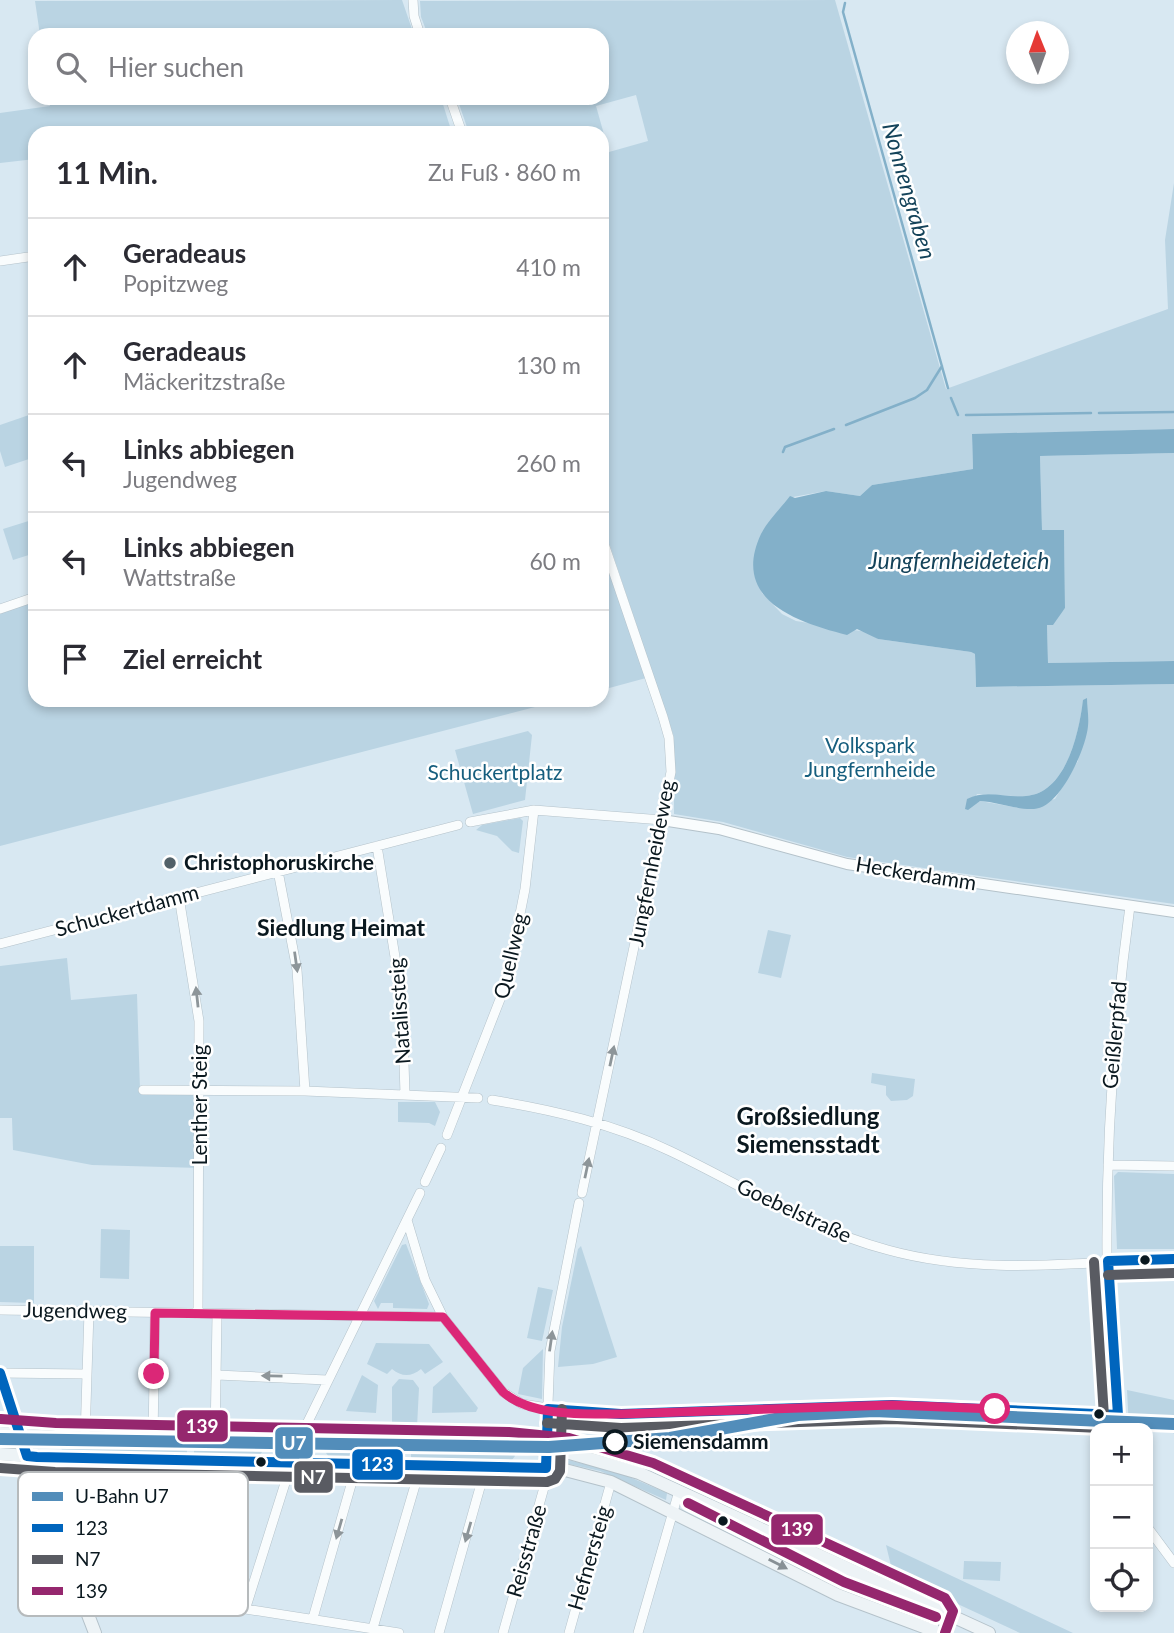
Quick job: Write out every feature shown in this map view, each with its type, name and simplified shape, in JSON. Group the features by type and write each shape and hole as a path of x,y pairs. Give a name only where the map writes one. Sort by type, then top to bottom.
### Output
{"main road":[{"path":"0,1373 33,1472"},
{"path":"0,1433 85,1438 509,1446 546,1450 616,1465 989,1633"},
{"path":"0,1454 27,1457 546,1468 611,1482 838,1594 934,1632"},
{"path":"88,1616 95,1633"}],"street":[{"path":"413,0 418,28"},
{"path":"452,105 460,126"},
{"path":"0,261 28,257"},
{"name":"Jungfernheideweg","path":"546,1468 552,1334 671,772 669,738 609,559"},
{"path":"0,609 28,599"},
{"path":"470,821 534,810 662,820"},
{"name":"Quellweg","path":"447,1135 506,984 525,889 534,810"},
{"name":"Heckerdamm","path":"662,820 719,829 847,864 1174,912"},
{"name":"Schuckertdamm","path":"0,944 458,825"},
{"name":"Natalissteig","path":"377,846 393,929 402,1000 405,1094"},
{"path":"278,871 298,971 304,1091"},
{"name":"Lenther Steig","path":"180,897 196,987 201,1089 198,1314"},
{"name":"Geißlerpfad","path":"1119,1423 1108,1261 1108,1165 1112,1056 1130,906"},
{"path":"143,1090 304,1091 478,1098"},
{"name":"Goebelstraße","path":"492,1100 538,1107 597,1123 668,1150 837,1233 888,1250 993,1266 1174,1259"},
{"path":"425,1182 441,1148"},
{"path":"1108,1165 1174,1166"},
{"path":"248,1601 298,1442 420,1193"},
{"path":"407,1220 425,1280 443,1317 503,1392 515,1402 548,1409 621,1414 892,1405 1118,1415"},
{"name":"Jugendweg","path":"0,1310 443,1317"},
{"path":"85,1438 89,1311"},
{"path":"153,1439 155,1313"},
{"path":"215,1440 217,1315"},
{"path":"0,1373 86,1374"},
{"path":"217,1375 327,1380"},
{"path":"154,1472 158,1460"},
{"path":"218,1472 221,1461"},
{"path":"313,1618 357,1464"},
{"path":"373,1628 421,1465"},
{"path":"439,1633 486,1466"},
{"name":"Reisstraße","path":"503,1633 542,1495 546,1468"},
{"name":"Hefnersteig","path":"569,1633 611,1482"},
{"path":"638,1633 678,1491"},
{"path":"1153,1535 1174,1563"},
{"path":"248,1607 399,1633"},
{"path":"934,1632 939,1611"}],"green space":[{"path":"402,0 412,28 39,28 35,1"},
{"name":"Volkspark Jungfernheide","path":"835,0 946,389 1168,309 1165,240 1174,183 1174,429 972,435 973,469 872,485 860,496 826,491 793,497 774,516 756,556 755,566 762,593 782,614 796,621 867,632 878,639 971,652 975,654 976,687 1174,684 1174,904 847,857 723,822 674,814 674,737 609,543 609,152 648,141 636,95 609,102 609,28 425,28 420,1","holes":["1083,701 1078,761 1055,799 1019,808 980,801 971,805 977,794 1026,796 1040,792 1051,784 1061,773 1074,744"]},
{"path":"443,105 450,126 28,126 28,160 0,163 0,113 50,106"},
{"name":"Volkspark Jungfernheide","path":"459,105 600,105 596,106 602,126 467,126"},
{"path":"28,415 28,459 5,467 0,451 0,425"},
{"path":"1174,453 1174,661 1048,663 1047,625 1065,608 1064,531 1042,531 1040,456"},
{"path":"28,521 28,555 13,560 3,529"},
{"path":"609,573 646,678 609,688"},
{"path":"28,602 28,707 535,707 0,846 0,612"},
{"name":"Schuckertplatz","path":"528,731 532,735 525,800 473,814 455,750"},
{"path":"520,818 523,821 519,853 512,851 497,836 476,830 482,825"},
{"path":"768,930 791,935 781,978 758,973"},
{"path":"67,958 71,1000 137,994 140,1090 201,1089 200,1168 92,1165 13,1150 12,1118 0,1118 0,966"},
{"path":"872,1073 915,1079 913,1096 907,1100 891,1101 886,1095 886,1086 871,1083"},
{"path":"398,1102 435,1102 440,1112 435,1126 429,1123 398,1122"},
{"path":"1118,1172 1174,1174 1174,1249 1117,1249 1114,1176"},
{"path":"101,1229 130,1230 129,1279 100,1278"},
{"path":"406,1244 429,1304 427,1309 393,1308 393,1303 381,1303 378,1309 374,1301 402,1245"},
{"path":"0,1246 34,1246 34,1303 0,1302"},
{"path":"581,1246 617,1357 593,1364 558,1367 562,1327 578,1249"},
{"path":"538,1287 553,1290 542,1341 527,1338"},
{"path":"376,1343 429,1344 443,1362 425,1374 421,1369 406,1375 392,1369 387,1374 367,1364"},
{"path":"543,1349 542,1399 518,1394 523,1368"},
{"path":"450,1372 478,1408 476,1412 432,1413 433,1387"},
{"path":"362,1375 378,1385 376,1413 346,1411"},
{"path":"399,1379 413,1380 419,1388 417,1427 392,1427 392,1387"},
{"path":"1127,1390 1174,1400 1174,1434 1171,1429 1153,1429 1153,1423 1129,1423"},
{"path":"60,1446 187,1447 187,1454 63,1452"},
{"path":"194,1447 259,1448 262,1452 259,1456 194,1454"},
{"path":"329,1449 405,1451 405,1458 329,1457 326,1453"},
{"path":"411,1451 513,1453 515,1456 512,1460 411,1458"},
{"path":"560,1458 620,1473 667,1493 666,1500 600,1471 560,1462"},
{"path":"691,1507 918,1609 914,1617 847,1591 690,1512"},
{"path":"886,1545 1073,1633 1020,1633 893,1574"},
{"path":"964,1561 1001,1562 1000,1581 963,1579"}],"water":[{"name":"Jungfernheideteich","path":"1174,429 1174,453 1040,456 1042,530 1064,530 1065,608 1053,625 1047,625 1048,663 1174,661 1174,684 976,687 975,654 971,652 878,639 857,629 847,635 809,623 774,605 762,592 754,576 754,557 761,534 790,496 795,498 826,491 860,496 872,485 973,469 972,434"},
{"path":"1087,698 1088,726 1082,749 1070,776 1053,799 1034,809 980,801 968,810 965,809 967,799 974,796 1026,796 1040,792 1051,784 1068,759 1074,744 1083,700"}],"waterway":[{"name":"Nonnengraben","path":"845,3 843,12 948,388"},
{"path":"846,425 915,398 927,390 942,366"},
{"name":"Nonnengraben","path":"951,398 958,415"},
{"name":"Nonnengraben","path":"1099,413 1174,412"},
{"name":"Nonnengraben","path":"966,415 1091,413"},
{"path":"783,452 785,447 834,429"}],"metro line":[{"name":"U7","path":"0,1439 549,1447 670,1438 798,1415 874,1411 1174,1424"}],"transit line":[{"name":"123","path":"1108,1261 1174,1259"},
{"name":"123","path":"1108,1261 1118,1415"},
{"name":"N7","path":"1094,1262 1104,1416"},
{"name":"N7","path":"1108,1275 1174,1273"},
{"name":"123","path":"0,1373 27,1456 37,1457 546,1468 548,1409"},
{"name":"123","path":"548,1409 621,1414 892,1405 1118,1415"},
{"name":"N7","path":"248,1476 547,1482 555,1479 560,1471 562,1409"},
{"name":"139","path":"1,1419 56,1423 509,1432 569,1438 653,1463 945,1598 953,1611 945,1633"},
{"name":"N7","path":"547,1423 621,1428 892,1419 1090,1428"},
{"name":"N7","path":"0,1468 55,1472"},
{"name":"139","path":"688,1503 844,1582 936,1617"}],"place":[{"name":"Christophoruskirche","path":"170,863"},
{"name":"Siemensdamm","path":"615,1442"}],"district":[{"name":"Siedlung Heimat","path":"341,928"},
{"name":"Großsiedlung Siemensstadt","path":"808,1131"}],"route":[{"path":"154,1374 155,1313 443,1317 510,1399 534,1406 586,1414 892,1405 995,1409"}]}
